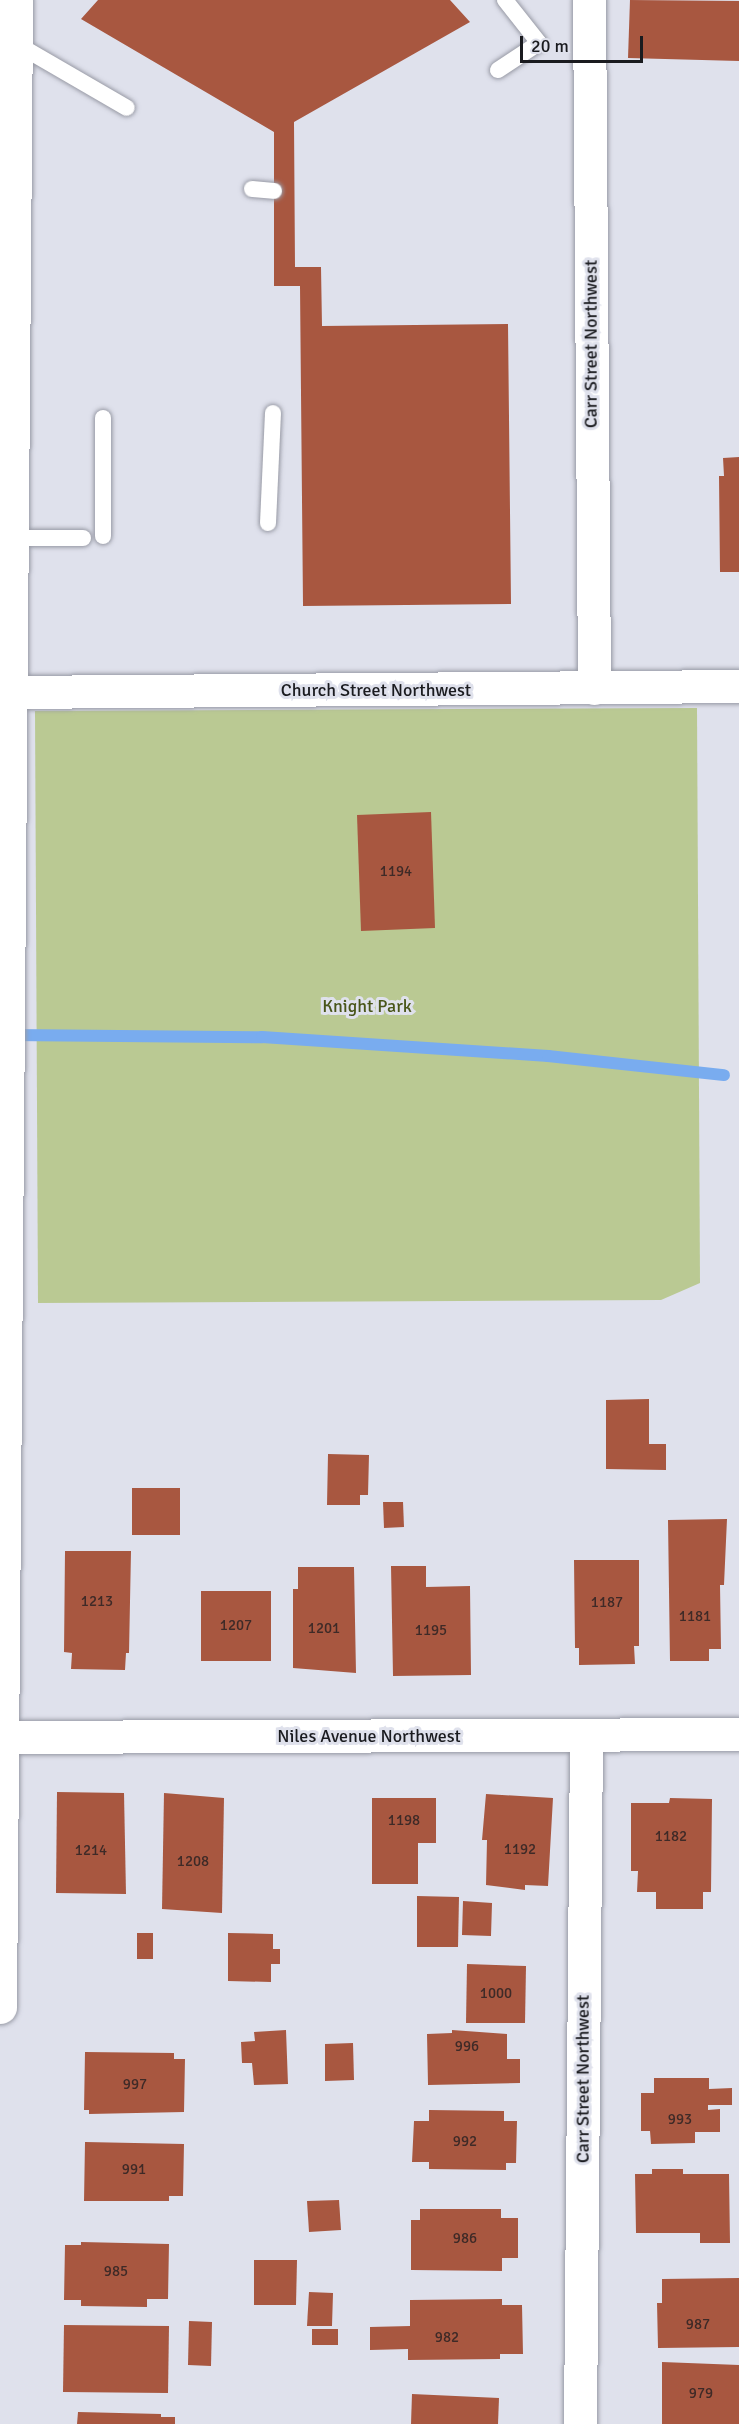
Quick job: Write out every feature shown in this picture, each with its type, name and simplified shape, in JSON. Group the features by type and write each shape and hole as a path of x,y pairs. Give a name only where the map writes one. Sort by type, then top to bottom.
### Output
{"street":[{"path":"0,2007 6,692 13,538 7,296 16,0"},
{"name":"Carr Street Northwest","path":"589,0 594,688"},
{"name":"Church Street Northwest","path":"6,692 739,686"},
{"name":"Niles Avenue Northwest","path":"1,1737 739,1734"},
{"name":"Carr Street Northwest","path":"580,2424 586,1735"}],"lane":[{"path":"498,70 539,43 505,0"},
{"path":"15,43 127,108"},
{"path":"252,189 274,191"},
{"path":"268,523 273,413"},
{"path":"103,418 103,536"},
{"path":"13,538 83,538"}],"green space":[{"name":"Knight Park","path":"697,708 700,1283 661,1300 38,1303 35,711"}],"building":[{"path":"98,0 450,0 470,22 294,122 295,267 321,267 322,326 508,324 511,604 303,606 300,286 274,286 274,132 81,19"},
{"path":"630,0 739,1 739,61 628,58"},
{"path":"739,457 739,572 720,572 719,476 724,476 723,458"},
{"path":"431,812 435,928 361,931 357,815"},
{"path":"649,1399 649,1444 666,1444 666,1470 606,1469 606,1400"},
{"path":"328,1454 369,1455 368,1495 360,1495 360,1505 327,1505"},
{"path":"132,1488 180,1488 180,1535 132,1535"},
{"path":"383,1502 403,1502 404,1527 384,1528"},
{"path":"727,1519 724,1585 720,1585 721,1649 709,1649 709,1661 670,1661 668,1520"},
{"path":"65,1551 131,1551 129,1653 126,1653 125,1670 71,1669 72,1653 64,1652"},
{"path":"574,1560 639,1560 639,1646 634,1646 635,1664 579,1665 579,1648 575,1648"},
{"path":"391,1566 426,1566 426,1587 470,1586 471,1675 393,1676"},
{"path":"298,1567 354,1567 356,1673 293,1668 293,1589 298,1589"},
{"path":"201,1591 271,1591 271,1661 201,1661"},
{"path":"57,1792 124,1793 126,1894 56,1893"},
{"path":"164,1793 224,1798 222,1913 162,1909"},
{"path":"486,1794 553,1798 548,1886 525,1885 525,1890 486,1885 487,1840 482,1840"},
{"path":"372,1798 436,1798 436,1843 418,1843 418,1884 372,1884"},
{"path":"670,1798 712,1799 711,1892 703,1892 703,1909 656,1909 656,1892 637,1892 638,1871 631,1871 631,1803 669,1803"},
{"path":"417,1896 459,1897 458,1947 417,1947"},
{"path":"463,1901 492,1903 491,1936 462,1935"},
{"path":"137,1933 153,1933 153,1959 137,1959"},
{"path":"228,1933 273,1934 273,1949 280,1949 280,1964 271,1964 271,1982 228,1981"},
{"path":"467,1964 526,1966 525,2023 466,2023"},
{"path":"286,2030 288,2084 254,2085 252,2063 242,2063 241,2042 255,2041 254,2032"},
{"path":"452,2030 507,2034 507,2059 520,2059 520,2083 428,2085 427,2034 452,2033"},
{"path":"353,2043 354,2080 325,2081 325,2044"},
{"path":"85,2052 174,2053 174,2059 185,2059 184,2112 89,2114 89,2110 84,2110"},
{"path":"654,2078 709,2078 709,2089 732,2088 732,2105 708,2105 708,2110 720,2109 720,2132 695,2132 695,2143 651,2144 650,2131 641,2131 641,2093 654,2093"},
{"path":"429,2110 504,2111 504,2121 517,2121 516,2163 506,2163 506,2170 429,2169 429,2162 412,2162 414,2121 429,2121"},
{"path":"85,2142 184,2144 183,2196 169,2196 169,2201 84,2201"},
{"path":"652,2169 683,2169 683,2174 729,2174 730,2243 700,2243 700,2233 636,2233 635,2174 652,2174"},
{"path":"339,2200 341,2230 309,2232 307,2201"},
{"path":"420,2209 501,2209 501,2218 518,2218 518,2258 502,2258 502,2271 411,2270 411,2220 420,2220"},
{"path":"81,2242 169,2244 168,2299 147,2299 147,2307 81,2306 81,2300 64,2300 65,2245 81,2245"},
{"path":"254,2260 297,2260 296,2305 254,2305"},
{"path":"739,2278 739,2347 658,2348 657,2303 662,2303 662,2279"},
{"path":"309,2292 333,2293 332,2326 307,2326"},
{"path":"502,2299 502,2305 522,2305 523,2354 500,2354 500,2359 408,2360 408,2349 370,2350 370,2327 410,2326 410,2300"},
{"path":"189,2321 212,2322 211,2366 188,2365"},
{"path":"64,2325 169,2326 168,2393 63,2392"},
{"path":"312,2329 338,2329 338,2345 312,2345"},
{"path":"662,2362 739,2365 739,2424 662,2424"},
{"path":"412,2394 499,2398 498,2424 411,2424"},
{"path":"78,2412 161,2414 161,2417 175,2417 175,2424 77,2424"}],"waterway":[{"path":"10,1035 262,1037 548,1056 724,1075"}]}
